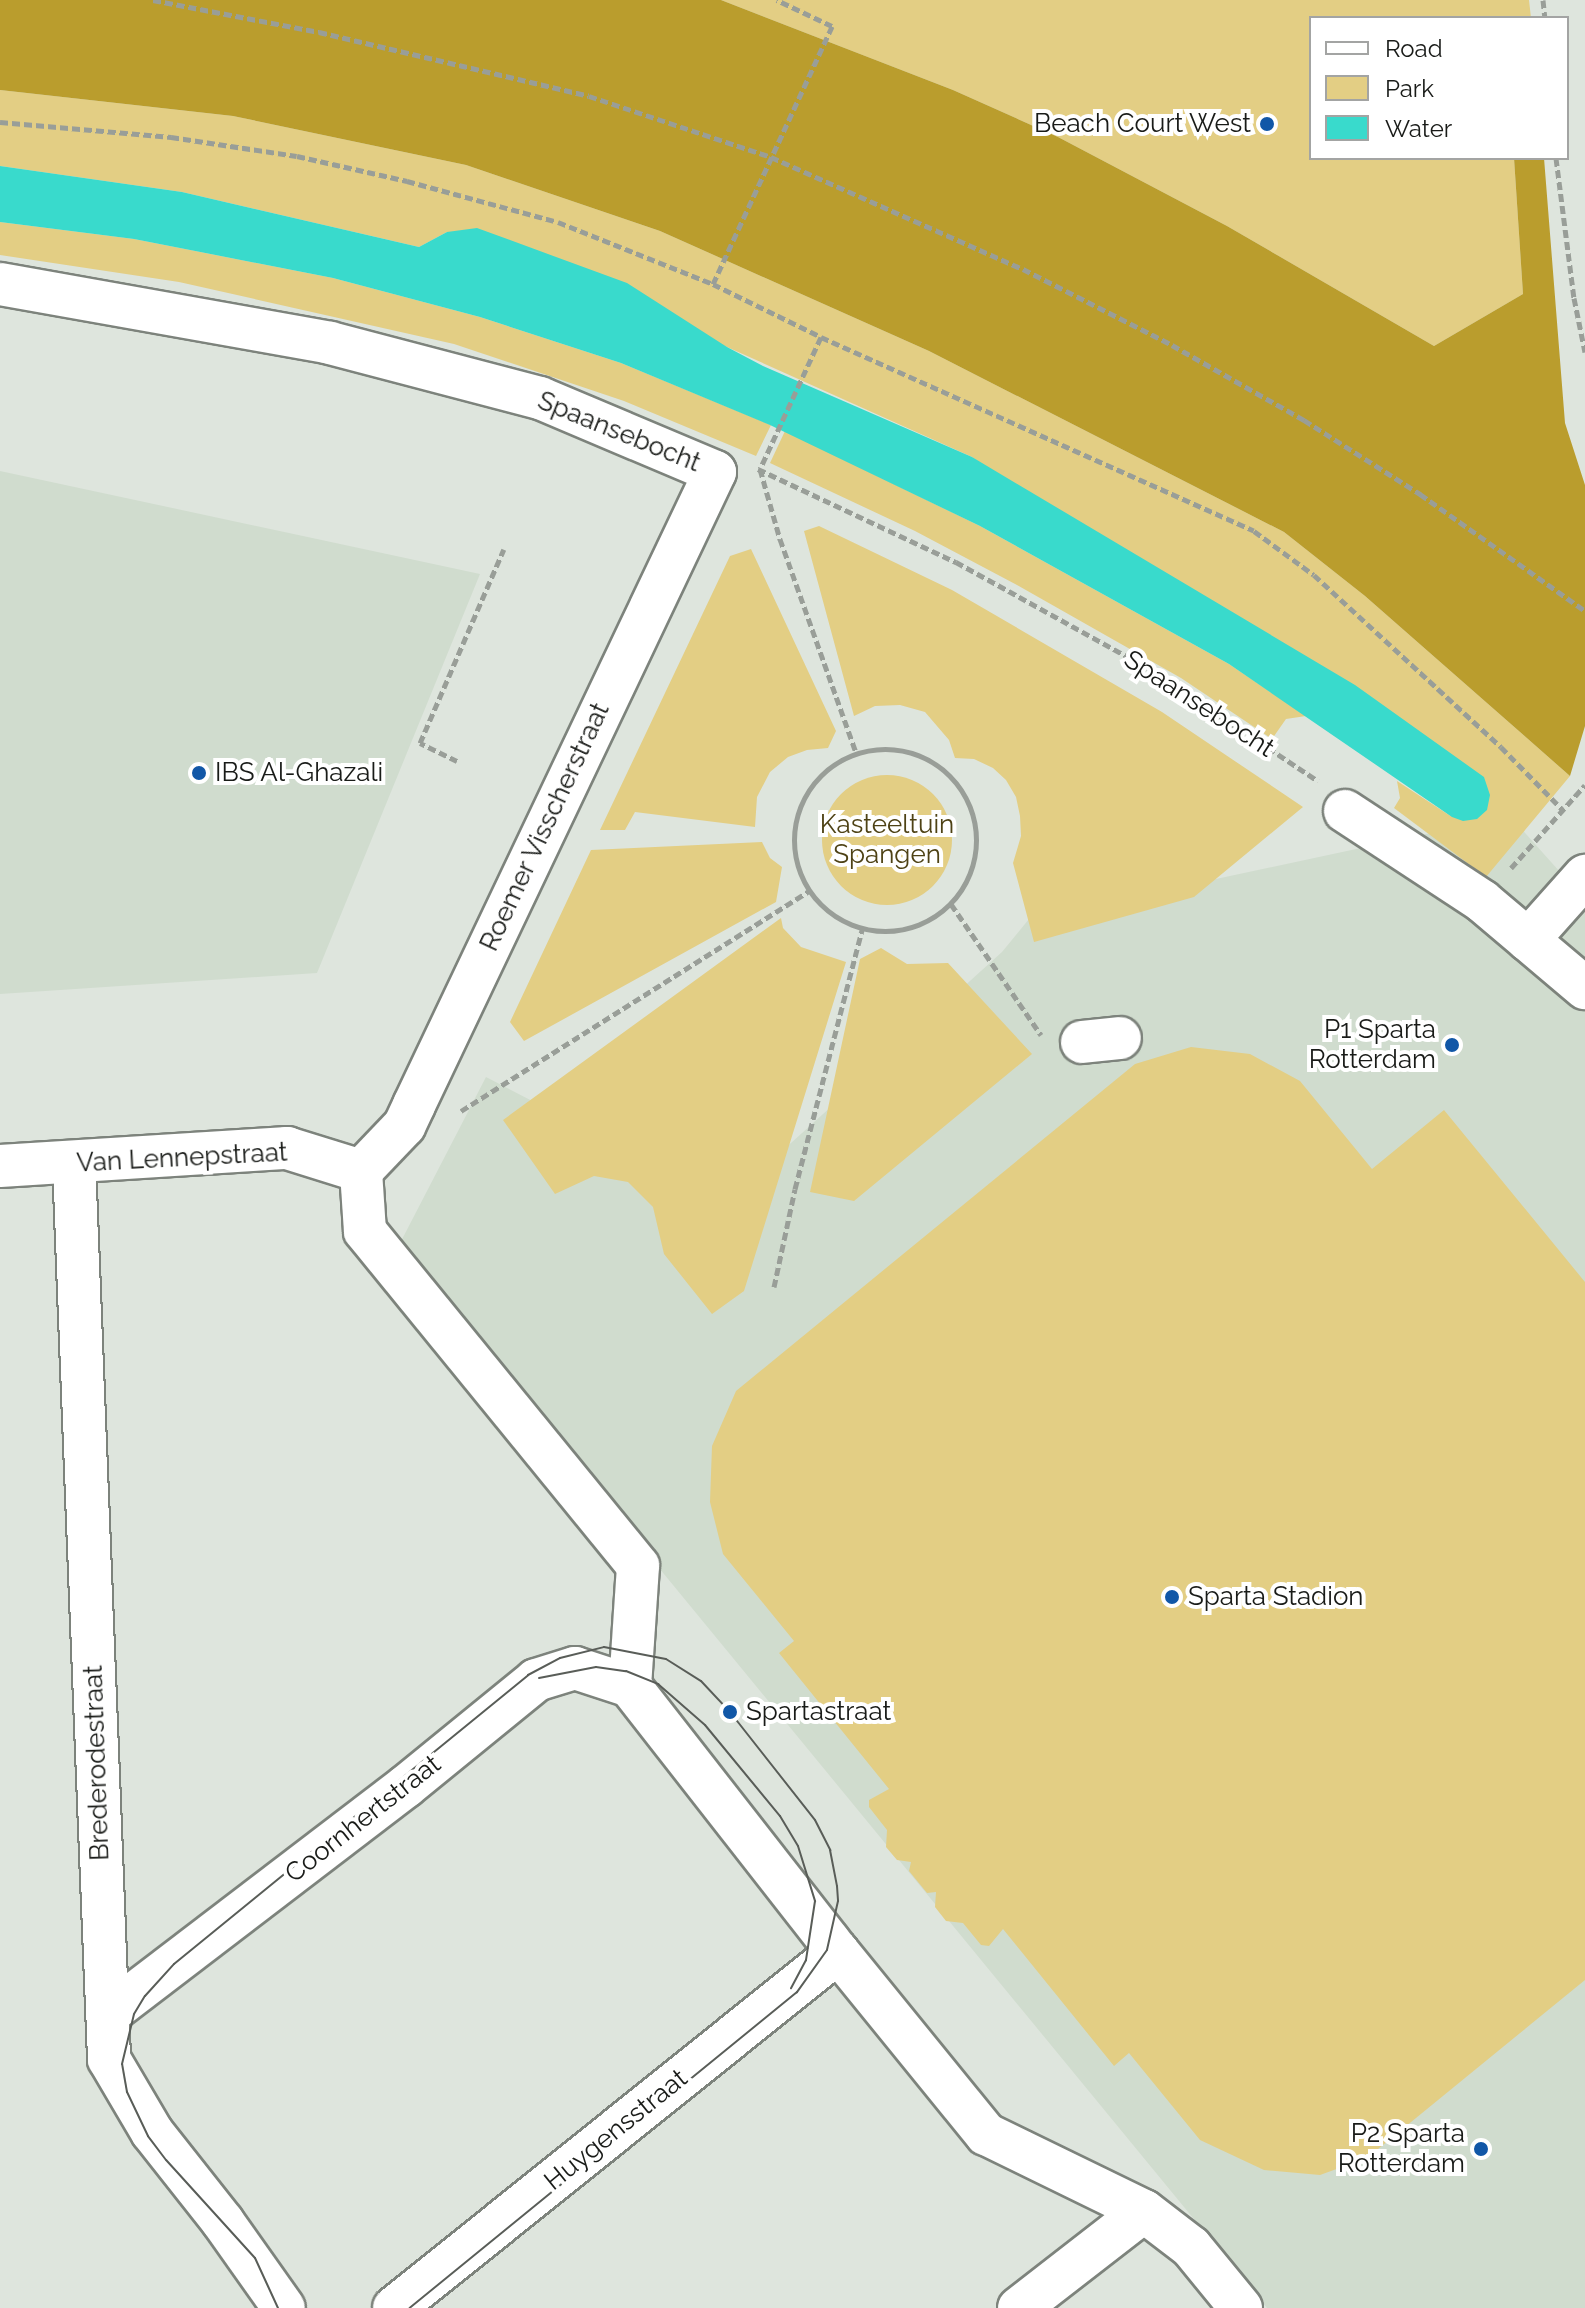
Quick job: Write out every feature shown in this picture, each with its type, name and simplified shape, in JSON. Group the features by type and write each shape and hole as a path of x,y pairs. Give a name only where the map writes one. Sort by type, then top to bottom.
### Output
{"street":[{"name":"Spaansebocht","path":"0,284 330,343 525,394 715,472"},
{"name":"Roemer Visscherstraat","path":"361,1171 404,1126 715,472"},
{"path":"1345,811 1482,901 1528,940 1578,966"},
{"path":"1528,940 1585,876"},
{"name":"Van Lennepstraat","path":"0,1166 287,1148 361,1171"},
{"name":"Brederodestraat","path":"74,1163 109,2059 152,2132 223,2222 284,2308"},
{"path":"361,1171 365,1231 638,1566 630,1686 838,1952 986,2134 1144,2211 1191,2247 1241,2308"},
{"name":"Coornhertstraat","path":"108,2014 405,1787 536,1680 575,1668 630,1686"},
{"name":"Huygensstraat","path":"394,2308 838,1952"},
{"path":"1019,2308 1144,2211"}],"path":[{"path":"153,0 319,32 589,96 771,157 1023,269 1172,345 1304,420 1407,486 1585,611"},
{"path":"713,284 832,26 777,0"},
{"path":"0,122 171,137 338,165 558,222 713,284 821,337 1254,531 1314,575 1501,747 1563,810"},
{"path":"1556,160 1574,298 1585,352"},
{"path":"821,337 760,469 780,539 856,753"},
{"name":"Spaansebocht","path":"715,472 760,469 956,562 1148,668 1319,781 1345,811"},
{"path":"457,761 420,743 504,549"},
{"path":"887,749 916,754 943,769 962,792 974,819 976,849 968,878 951,904 933,919 910,928 886,932 862,929 841,921 809,891 798,865 794,838 799,810 812,786 832,766 856,753 887,749"},
{"path":"1482,901 1585,785"},
{"path":"451,1116 809,891"},
{"path":"951,904 1083,1040"},
{"path":"774,1287 862,929"}],"shaded area":[{"path":"0,0 721,0 953,90 1058,137 1227,226 1434,346 1523,294 1514,160 1544,160 1565,423 1585,485 1585,726 1570,776 1365,596 1284,532 929,351 660,231 466,165 233,116 0,90"},
{"name":"IBS Al-Ghazali","path":"0,471 480,574 317,973 0,994"},
{"name":"Sparta Stadion","path":"1510,816 1585,900 1585,2308 1267,2308 397,1249 486,1077 538,1104 708,1218 1002,952 1029,919"}],"green space":[{"path":"721,0 1529,0 1531,16 1309,16 1309,160 1514,160 1523,294 1434,346 1227,226 1058,137 953,90"},
{"path":"0,90 233,116 466,165 660,231 929,351 1284,532 1365,596 1570,776 1486,877 1394,808 1400,798 1397,781 1452,817 972,457 727,347 447,232 419,247 182,192 0,166"},
{"path":"0,222 134,239 333,278 480,317 621,363 771,425 756,456 624,401 454,344 179,282 0,255"},
{"path":"785,431 980,526 1229,664 1306,716 1286,719 1272,739 1181,678 1017,585 915,531 770,463"},
{"name":"Kasteeltuin Spangen","path":"819,526 952,590 1162,712 1303,807 1194,897 1034,942 1013,863 1021,836 1020,816 1016,797 1006,780 993,768 974,759 955,758 949,740 925,712 900,705 875,706 854,716 804,531"},
{"name":"Kasteeltuin Spangen","path":"751,549 836,731 828,748 807,750 788,757 770,772 757,797 755,827 635,812 625,830 600,830 730,556"},
{"name":"Kasteeltuin Spangen","path":"887,775 912,780 933,794 947,815 952,840 947,865 933,886 912,900 887,905 862,900 841,886 827,865 822,840 827,815 841,794 862,780"},
{"name":"Kasteeltuin Spangen","path":"762,842 770,858 782,867 776,902 524,1041 510,1022 591,850"},
{"name":"Kasteeltuin Spangen","path":"781,918 783,928 801,947 846,962 744,1291 712,1314 664,1254 653,1207 628,1182 594,1176 555,1194 503,1120"},
{"name":"Kasteeltuin Spangen","path":"881,948 907,964 948,963 1032,1054 854,1201 810,1192 860,959"},
{"name":"Sparta Stadion","path":"1191,1047 1250,1054 1300,1081 1372,1169 1444,1110 1585,1282 1585,1980 1367,2158 1320,2175 1264,2170 1200,2140 1129,2053 1114,2066 1003,1929 989,1946 981,1945 963,1923 946,1921 935,1907 936,1892 927,1893 909,1871 911,1862 897,1860 886,1847 887,1830 869,1807 869,1800 889,1789 779,1653 794,1641 723,1554 710,1502 712,1446 736,1391 1135,1064"}],"water":[{"path":"0,166 182,192 419,247 447,232 477,228 627,283 727,347 763,366 972,457 1355,685 1484,777 1490,795 1487,810 1477,819 1463,821 1452,817 1229,664 980,526 770,425 621,363 480,317 333,278 134,239 0,222"}],"tram line":[{"path":"278,2308 255,2258 148,2136 127,2092 122,2064 134,2014 145,1996 174,1964 528,1675 560,1658 604,1647 666,1659 701,1681 730,1712 815,1820 830,1850 837,1886 838,1901 827,1950 797,1992 410,2308"},
{"path":"539,1678 596,1667 626,1671 658,1684 705,1725 780,1816 798,1846 815,1901 806,1960 791,1988"}],"place":[{"name":"Beach Court West","path":"1267,124"},
{"name":"IBS Al-Ghazali","path":"199,773"},
{"name":"P1 Sparta Rotterdam","path":"1452,1045"},
{"name":"Sparta Stadion","path":"1172,1597"},
{"name":"Spartastraat","path":"730,1712"},
{"name":"P2 Sparta Rotterdam","path":"1481,2149"}]}
